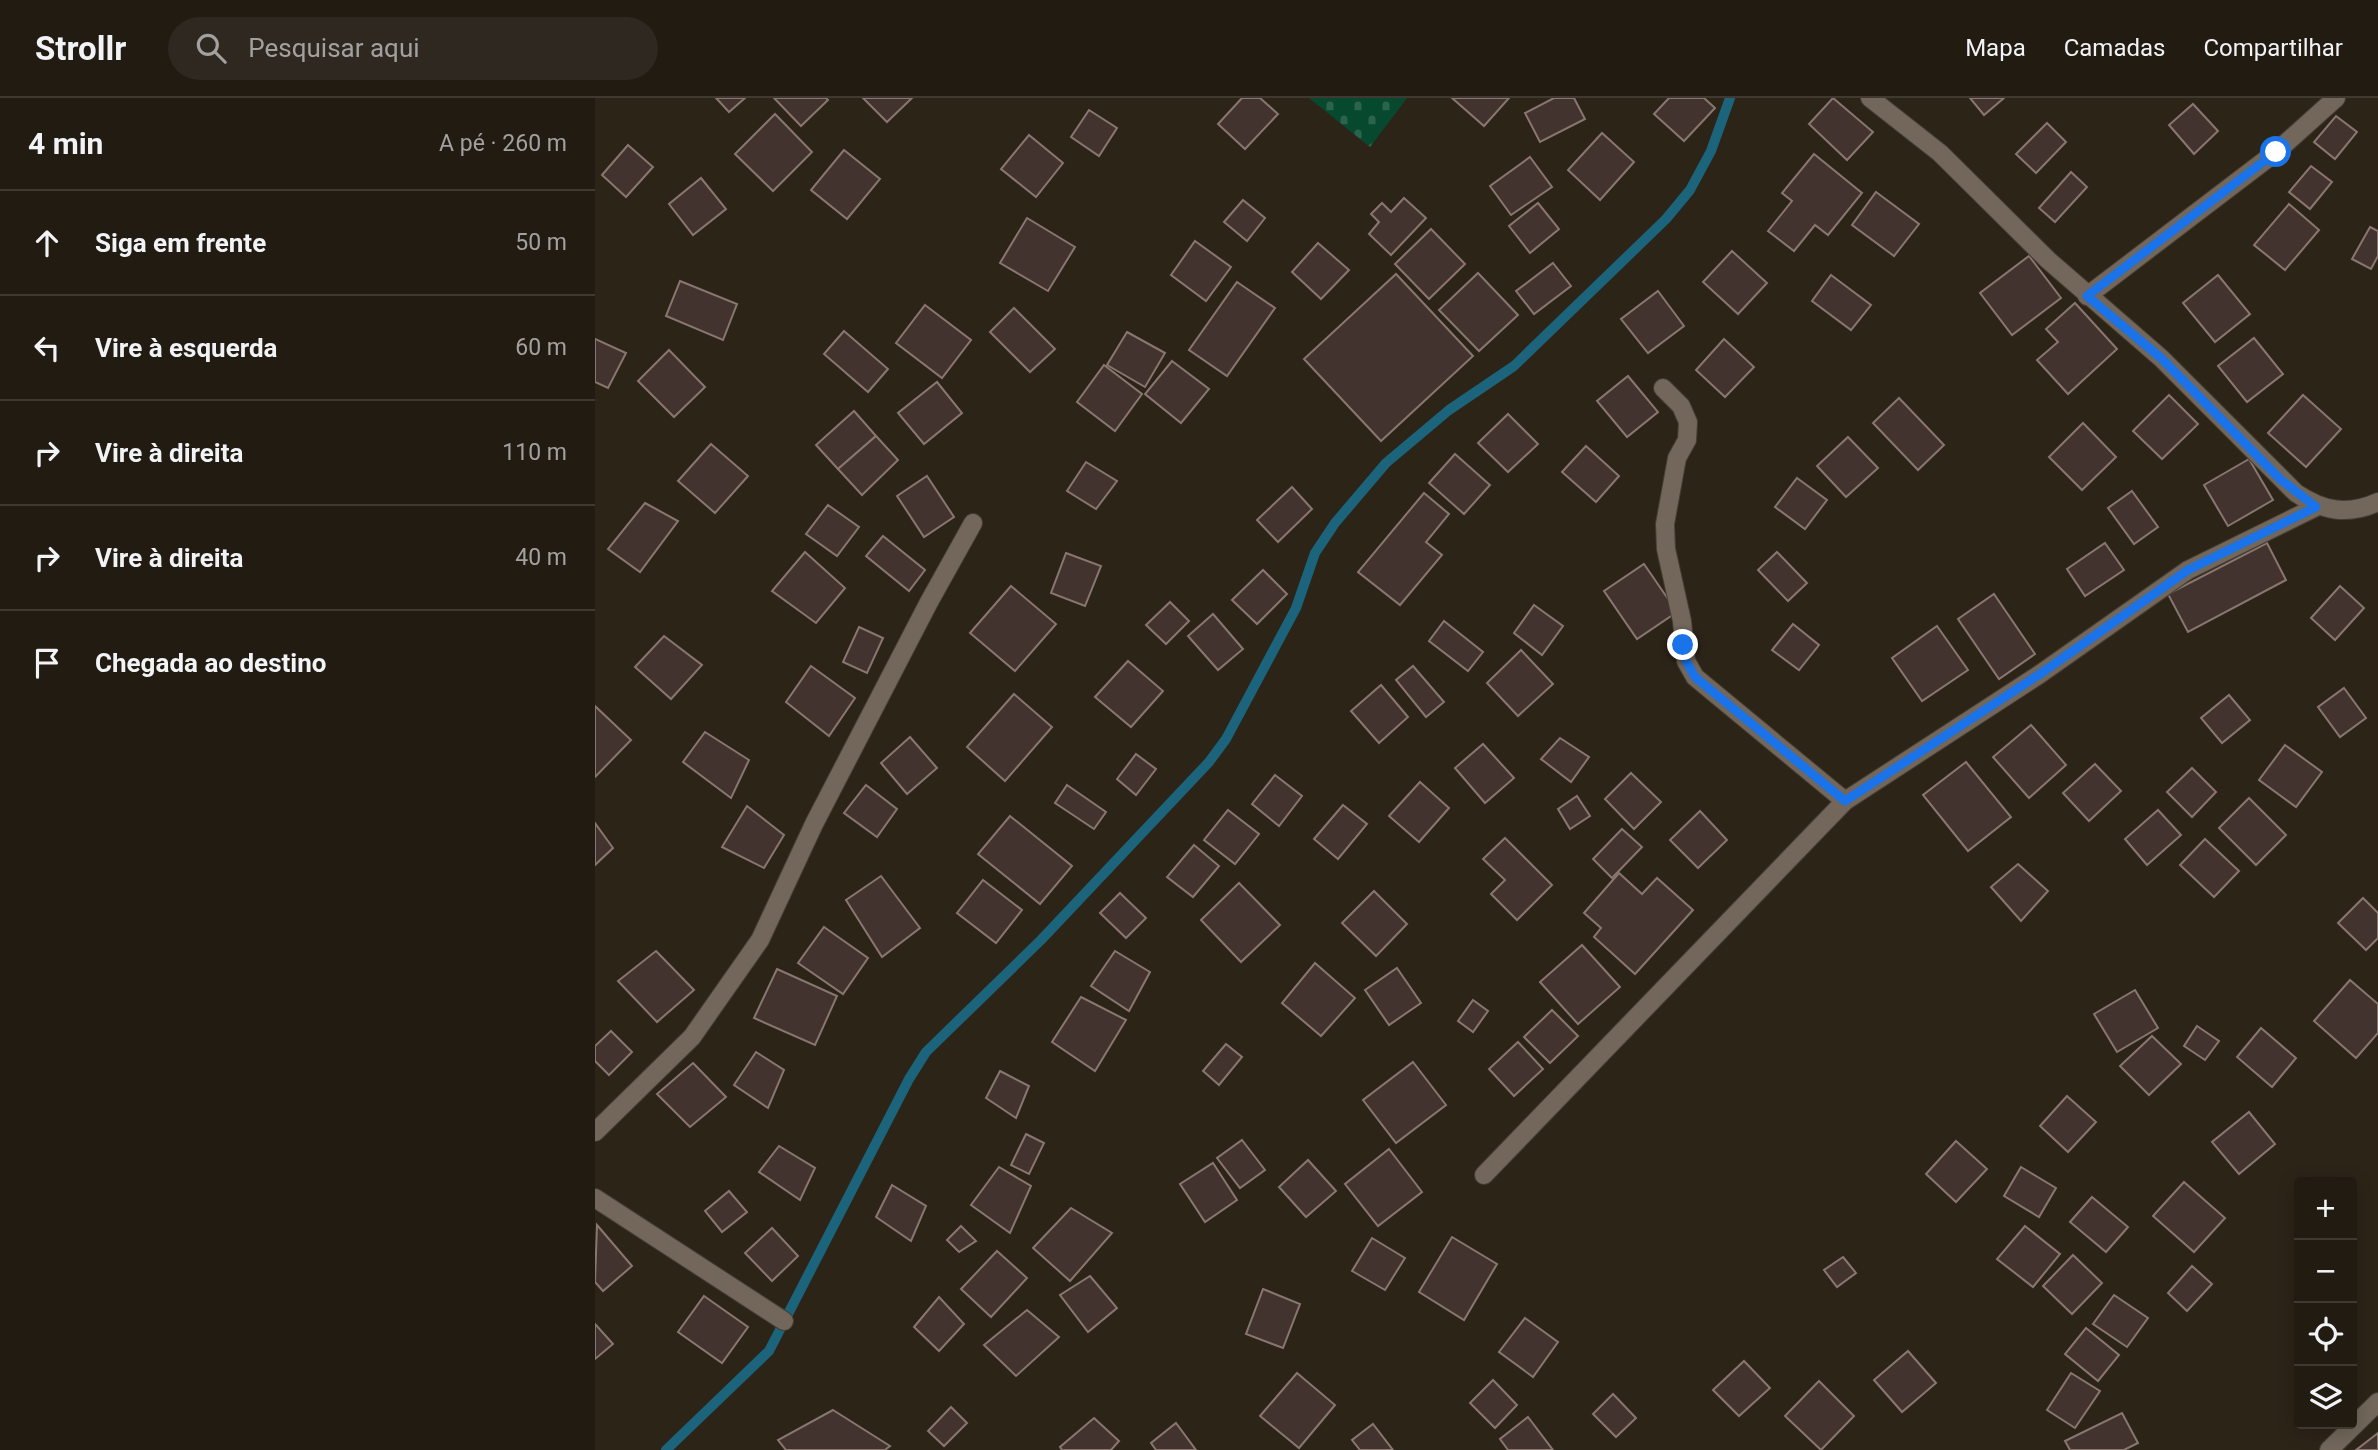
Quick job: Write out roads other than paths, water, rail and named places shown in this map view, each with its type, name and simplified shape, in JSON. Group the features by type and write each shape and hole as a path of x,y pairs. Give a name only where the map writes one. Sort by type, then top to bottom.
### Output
{"street":[{"path":"1870,98 1940,153 2087,296 2161,358 2280,479 2316,507 2337,512 2378,502"},
{"path":"2087,296 2276,152 2336,98"},
{"path":"1663,388 1681,406 1688,422 1687,440 1677,458 1665,524 1666,549 1682,621 1686,661 1695,677 1845,801"},
{"path":"1485,1175 1845,801 2040,674 2188,570 2316,507"},
{"path":"595,1132 692,1037 760,940 814,824 929,602 974,523"},
{"path":"595,1198 785,1321"},
{"path":"2329,1450 2378,1402"}],"waterway":[{"path":"666,1450 769,1351 909,1079 926,1052 1041,940 1209,762 1226,739 1296,608 1315,553 1335,523 1386,463 1449,410 1514,366 1666,219 1690,190 1711,151 1730,98"}]}
